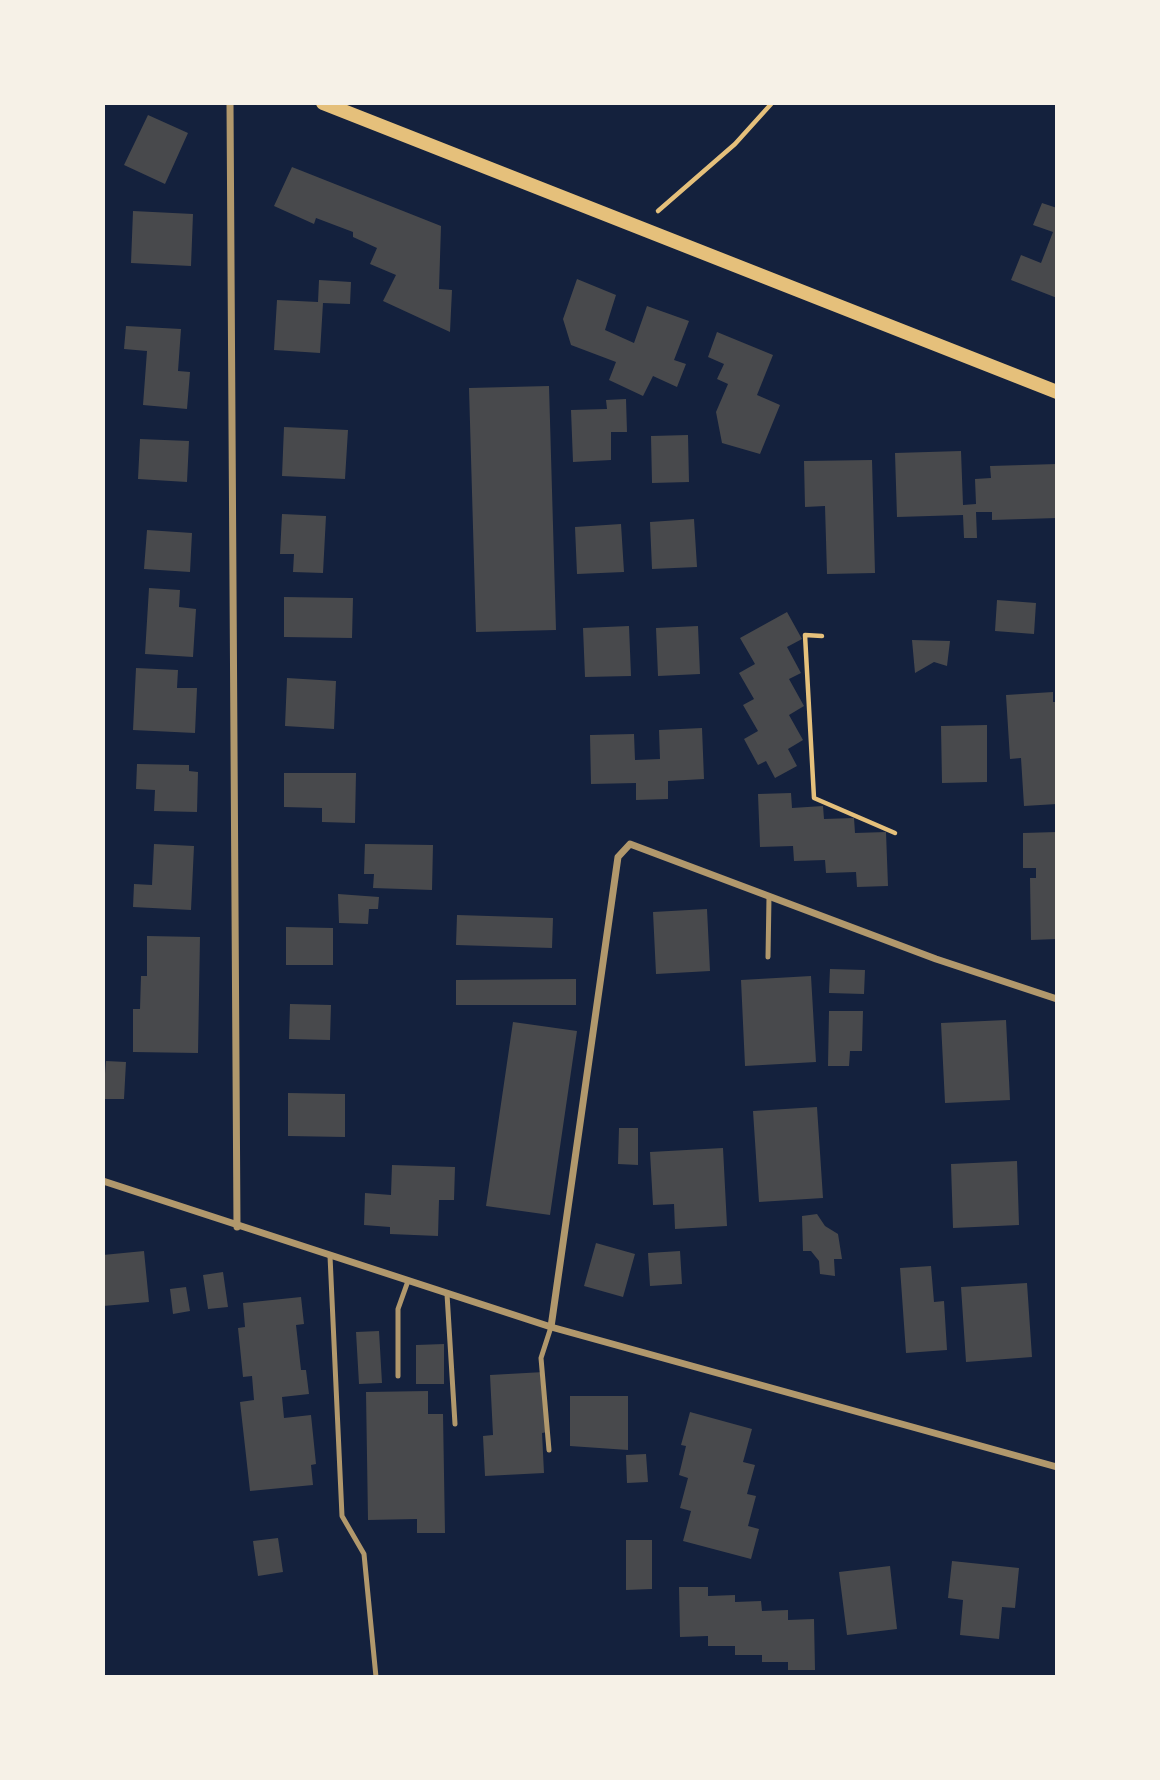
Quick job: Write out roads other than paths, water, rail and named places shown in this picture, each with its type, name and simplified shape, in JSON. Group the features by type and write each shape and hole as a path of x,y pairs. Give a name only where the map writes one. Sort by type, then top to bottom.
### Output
{"main road":[{"path":"323,103 1057,392"}],"street":[{"path":"230,103 237,1227"},
{"path":"551,1327 618,857 630,844 936,959 1057,999"},
{"path":"103,1181 237,1227 551,1327 1057,1467"}],"lane":[{"path":"768,957 769,897"},
{"path":"330,1256 342,1516 364,1554 376,1677"},
{"path":"398,1376 398,1309 408,1281"},
{"path":"447,1294 455,1423"},
{"path":"549,1450 541,1358 551,1327"}]}
